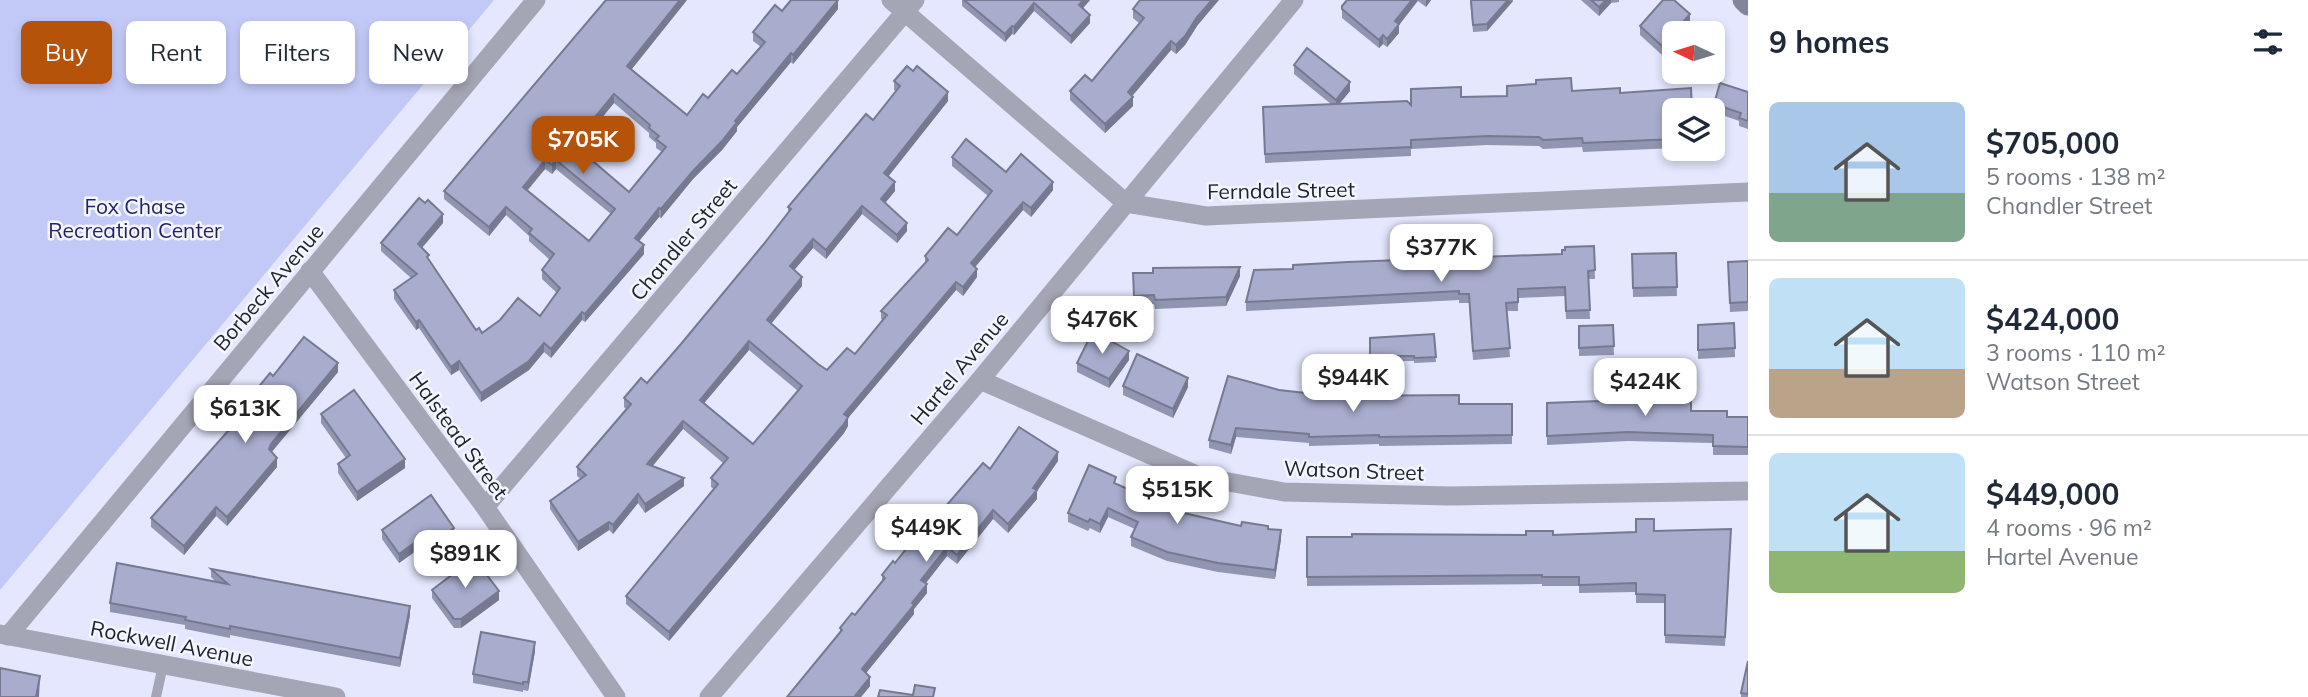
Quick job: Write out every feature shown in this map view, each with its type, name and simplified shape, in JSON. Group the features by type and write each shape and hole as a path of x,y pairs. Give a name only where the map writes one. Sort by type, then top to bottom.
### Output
{"main road":[{"path":"1743,0 1748,5"}],"street":[{"name":"Borbeck Avenue","path":"4,635 536,0"},
{"name":"Hartel Avenue","path":"709,697 980,380 1294,0"},
{"path":"904,4 1126,203"},
{"name":"Chandler Street","path":"485,507 904,4"},
{"name":"Ferndale Street","path":"1126,203 1206,216 1748,192"},
{"name":"Halstead Street","path":"310,271 485,507 616,697"},
{"name":"Watson Street","path":"980,380 1201,477 1284,492 1450,496 1748,491"},
{"name":"Rockwell Avenue","path":"4,635 335,697"}],"lane":[{"path":"156,697 163,665"}],"green space":[{"name":"Fox Chase Recreation Center","path":"0,0 494,0 468,31 468,21 369,21 369,84 424,84 0,590"}],"building":[{"path":"606,0 680,0 627,66 687,115 703,94 708,98 732,70 737,74 765,42 753,32 775,5 782,11 791,0 838,0 735,121 737,122 722,141 661,209 659,208 635,238 644,245 585,314 582,312 551,349 544,343 529,361 481,393 459,361 451,367 419,320 416,322 394,290 417,274 381,243 419,198 425,203 428,200 443,214 418,244 429,255 427,257 476,330 479,328 482,333 500,320 518,298 540,316 560,288 542,270 554,254 529,233 532,229 506,207 489,227 444,191","holes":["614,94 650,125 649,128 659,136 656,139 666,147 629,192 573,144","545,160 552,165 556,160 615,209 589,241 523,187"]},
{"path":"964,0 1083,0 1079,5 1090,15 1071,36 1034,3 1005,34"},
{"path":"1140,0 1212,0 1176,45 1171,41 1128,92 1133,97 1105,124 1070,91 1085,75 1092,81 1144,18 1133,9"},
{"path":"1347,0 1412,0 1395,21 1399,24 1387,39 1383,35 1379,40 1342,9"},
{"path":"1471,0 1508,0 1487,24 1473,25"},
{"path":"1591,0 1606,0 1599,7"},
{"path":"1663,0 1674,0 1690,14 1684,21 1662,21 1662,46 1640,26"},
{"path":"1307,48 1350,82 1336,100 1294,65"},
{"path":"907,66 913,71 917,66 948,92 884,173 895,182 881,199 907,223 897,235 862,206 826,250 813,239 790,266 802,277 767,320 827,370 847,348 855,354 887,315 881,311 928,260 925,256 948,228 957,235 992,191 952,157 966,139 1006,172 1021,154 1053,182 1031,208 1023,202 971,263 977,269 963,287 956,282 844,414 848,417 844,424 669,632 626,596 718,484 711,478 728,458 683,421 647,464 684,478 645,504 638,494 613,525 609,522 578,542 550,501 586,475 577,467 631,404 624,398 641,378 647,383 681,344 763,245 791,209 788,207 866,114 873,120 900,86 894,81","holes":["749,341 802,386 753,444 700,400"]},
{"path":"1571,78 1572,91 1620,88 1620,93 1691,88 1691,98 1662,98 1662,140 1583,143 1582,138 1543,140 1539,137 1487,136 1411,140 1411,147 1265,154 1263,107 1407,101 1411,105 1411,89 1461,87 1461,97 1507,96 1507,86 1536,84 1536,80"},
{"path":"1720,84 1748,92 1748,121 1739,118 1741,113 1725,108 1725,98 1716,98"},
{"path":"1594,246 1595,270 1588,271 1590,310 1566,311 1565,287 1518,289 1518,302 1506,303 1510,348 1473,351 1469,294 1459,294 1459,291 1246,302 1254,270 1293,269 1293,265 1348,262 1562,254 1565,247"},
{"path":"1676,253 1677,287 1633,288 1632,254"},
{"path":"1748,261 1748,302 1730,303 1728,262"},
{"path":"1240,267 1226,297 1155,300 1154,295 1134,296 1133,273 1153,273 1153,268"},
{"path":"1734,323 1735,348 1698,350 1698,325"},
{"path":"1613,325 1614,346 1579,348 1579,326"},
{"path":"1095,332 1129,351 1109,379 1077,363"},
{"path":"1434,334 1436,357 1370,356 1370,338"},
{"path":"304,337 338,363 271,444 269,449 277,458 227,517 216,507 184,546 151,518 251,405 247,401 270,373 273,376"},
{"path":"1137,354 1188,378 1173,409 1123,386"},
{"path":"1228,376 1279,390 1332,396 1459,395 1459,404 1512,404 1512,435 1309,437 1309,434 1236,428 1231,445 1209,440"},
{"path":"354,390 405,459 357,492 338,464 350,455 321,414"},
{"path":"1691,393 1691,411 1727,411 1727,417 1748,417 1748,447 1713,446 1713,435 1628,432 1547,436 1547,403 1599,401 1599,394"},
{"path":"1019,427 1058,452 1033,488 1037,490 1008,524 993,510 957,555 947,547 921,580 927,584 912,603 914,605 862,669 870,677 854,697 787,697 842,630 840,628 852,613 855,615 885,578 882,575 893,561 895,563 924,526 927,528 983,463 990,469"},
{"path":"1089,465 1116,477 1114,483 1164,505 1162,508 1241,526 1242,522 1281,530 1275,570 1218,563 1167,552 1131,537 1138,522 1108,508 1100,524 1068,513"},
{"path":"431,495 454,528 433,543 427,534 399,554 382,530"},
{"path":"1636,519 1654,519 1654,531 1731,529 1725,637 1665,635 1665,595 1636,594 1636,583 1579,585 1579,577 1542,575 1307,577 1307,537 1352,537 1352,534 1526,535 1526,531 1553,531 1553,535 1636,532"},
{"path":"474,558 499,591 461,619 454,619 432,590"},
{"path":"117,563 228,584 211,569 410,606 400,658 230,626 230,629 185,620 186,617 110,603"},
{"path":"481,632 535,642 528,682 523,684 473,674"},
{"path":"1748,661 1748,694 1741,693"},
{"path":"0,668 40,676 36,697 0,697"},
{"path":"915,685 935,688 933,697 878,697 880,690 913,695"}]}
